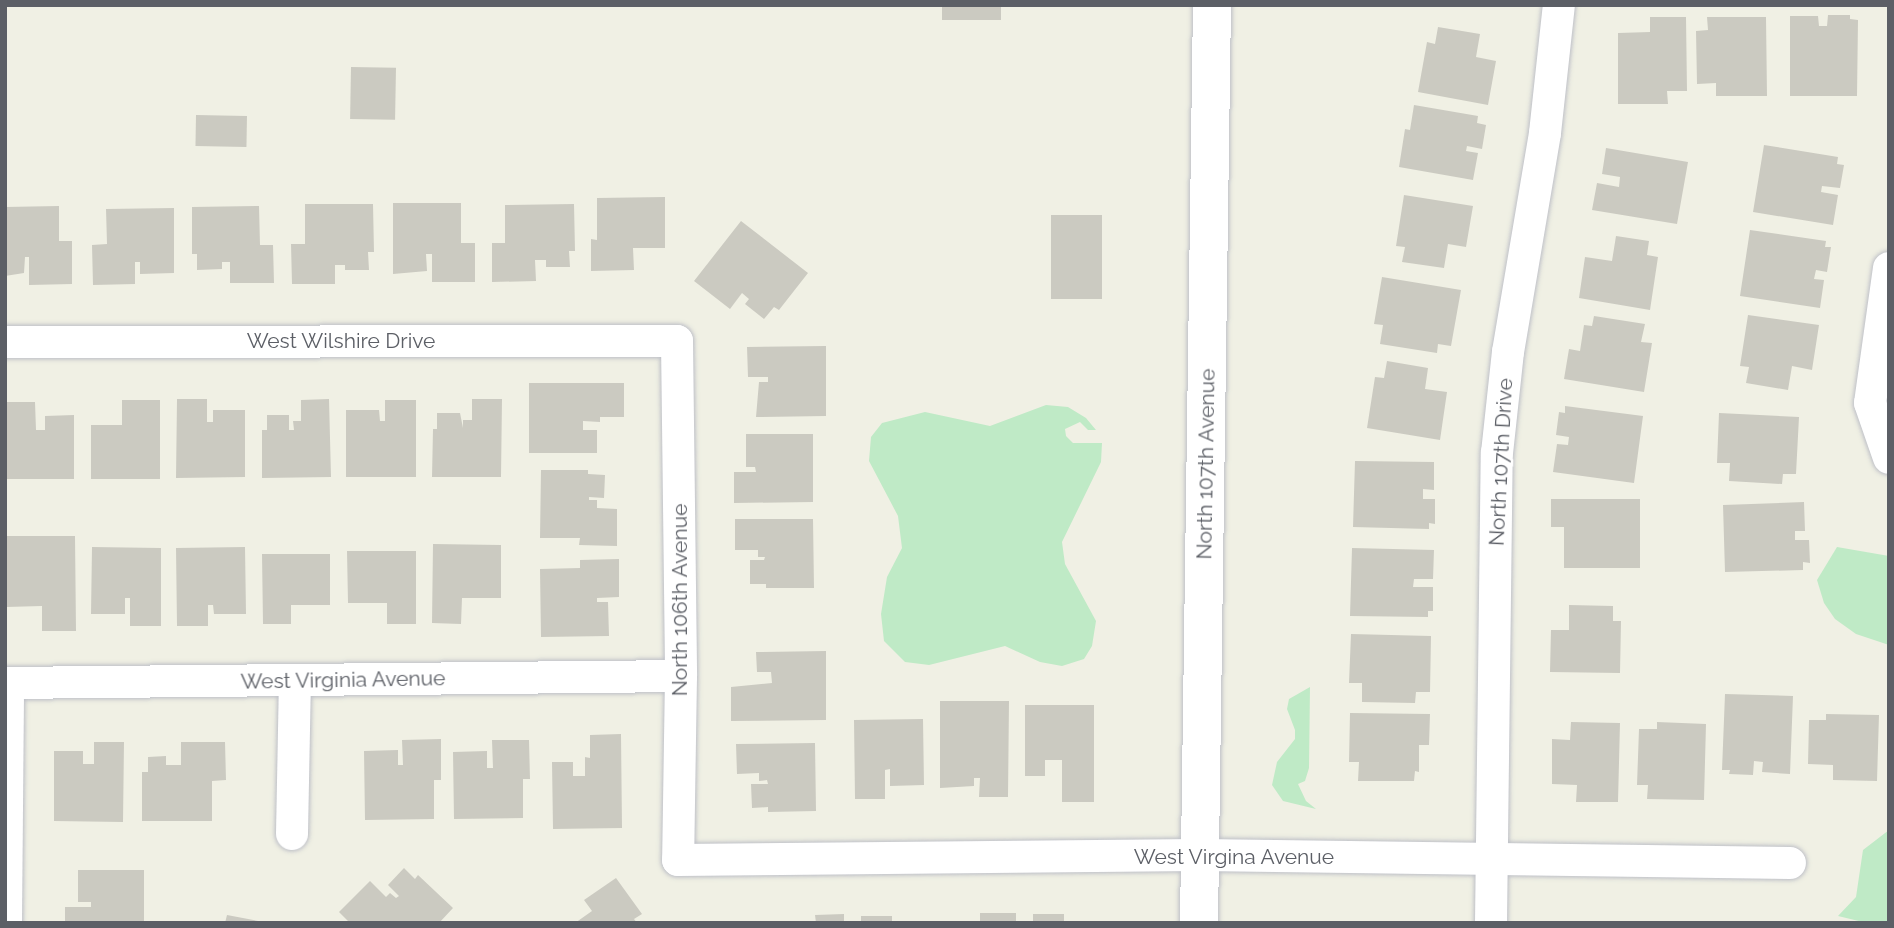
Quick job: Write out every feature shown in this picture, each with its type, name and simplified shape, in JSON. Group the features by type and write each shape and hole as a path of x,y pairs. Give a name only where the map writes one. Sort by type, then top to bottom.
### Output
{"main road":[{"name":"North 107th Avenue","path":"1199,923 1212,5"}],"street":[{"name":"North 107th Drive","path":"1491,923 1497,453 1508,352 1545,133 1559,5"},
{"path":"1889,268 1870,403 1889,458"},
{"name":"West Wilshire Drive","path":"5,342 677,341"},
{"name":"North 106th Avenue","path":"677,341 681,676 678,860"},
{"name":"West Virginia Avenue","path":"7,683 681,676"},
{"path":"292,834 295,681"},
{"path":"6,923 7,683"},
{"name":"West Virgina Avenue","path":"678,860 1201,855 1790,863"}],"green space":[{"path":"1046,405 1068,407 1086,418 1096,430 1088,430 1080,422 1065,429 1066,436 1073,443 1102,443 1101,462 1062,542 1065,564 1096,621 1092,646 1084,659 1062,666 1040,662 1005,646 929,665 905,662 884,641 881,614 887,577 902,548 898,516 869,461 871,437 882,423 925,412 990,426"},
{"path":"1837,547 1889,556 1889,645 1856,634 1835,619 1824,603 1817,580"},
{"path":"1310,687 1309,768 1305,781 1298,784 1306,801 1316,809 1283,801 1272,785 1277,762 1295,739 1295,730 1287,709 1289,699"},
{"path":"1889,830 1889,923 1867,923 1838,916 1856,897 1863,850"}],"building":[{"path":"942,5 1001,5 1001,20 942,20"},
{"path":"1828,15 1850,15 1850,19 1858,20 1857,96 1790,96 1790,16 1818,16 1819,26 1827,26"},
{"path":"1650,17 1686,17 1687,91 1667,91 1668,104 1618,104 1618,33 1650,32"},
{"path":"1707,17 1766,17 1767,96 1716,96 1716,83 1697,84 1696,31 1708,30"},
{"path":"1438,27 1480,34 1476,57 1496,61 1488,105 1418,92 1427,42 1435,44"},
{"path":"351,67 396,68 395,120 350,119"},
{"path":"1414,105 1478,116 1477,123 1486,125 1482,149 1467,146 1466,151 1478,153 1473,180 1399,167 1405,129 1410,130"},
{"path":"196,115 247,116 246,147 195,146"},
{"path":"1764,145 1838,157 1837,164 1844,165 1840,188 1822,186 1821,192 1838,195 1833,225 1753,212"},
{"path":"1606,148 1688,162 1677,224 1592,210 1597,183 1619,187 1620,177 1602,174"},
{"path":"1404,195 1473,206 1466,247 1448,244 1444,268 1402,262 1405,247 1396,246"},
{"path":"665,197 665,248 633,248 634,270 591,271 591,239 597,240 597,198"},
{"path":"393,203 461,203 461,243 475,243 475,282 432,282 432,254 426,254 427,271 393,274"},
{"path":"305,204 373,204 374,252 368,252 369,270 345,270 345,265 335,265 335,284 292,284 291,244 305,244"},
{"path":"574,204 575,251 569,251 570,267 546,267 546,260 535,260 536,281 492,282 492,243 505,243 505,205"},
{"path":"59,206 59,241 72,241 72,284 29,285 29,257 25,257 24,273 5,276 5,207"},
{"path":"259,206 260,245 273,245 274,283 230,283 230,262 222,262 222,269 197,270 197,254 192,254 192,207"},
{"path":"174,208 174,273 140,274 140,262 135,262 135,284 93,285 92,245 107,244 106,209"},
{"path":"1051,215 1102,215 1102,299 1051,299"},
{"path":"741,221 808,273 779,310 774,307 764,319 745,304 749,299 742,293 730,309 694,281"},
{"path":"1750,230 1826,241 1825,247 1831,247 1827,272 1816,270 1814,279 1824,280 1820,308 1740,296"},
{"path":"1616,236 1649,241 1647,255 1658,257 1650,310 1579,298 1585,257 1612,261"},
{"path":"1382,277 1461,290 1451,346 1438,344 1437,353 1380,344 1383,325 1374,324"},
{"path":"1748,315 1819,325 1812,370 1792,366 1788,390 1746,383 1749,367 1740,366"},
{"path":"1594,316 1645,324 1641,342 1652,343 1644,392 1564,379 1569,349 1580,351 1584,325 1592,326"},
{"path":"826,346 826,416 756,417 759,382 768,382 768,377 748,377 747,347"},
{"path":"1387,361 1428,368 1425,389 1447,392 1440,440 1367,428 1375,377 1384,378"},
{"path":"529,383 624,383 624,417 600,417 600,422 583,421 583,430 597,430 597,453 529,453"},
{"path":"177,399 207,399 207,422 213,422 213,410 245,410 245,477 176,478"},
{"path":"329,399 331,477 262,478 262,430 267,430 267,415 289,415 289,430 294,430 293,421 301,421 301,400"},
{"path":"472,399 502,399 501,477 432,477 433,429 437,429 437,413 460,413 463,428 463,420 472,420"},
{"path":"122,400 160,400 160,479 91,479 91,425 122,425"},
{"path":"385,400 416,400 416,477 346,477 346,410 379,410 380,421 385,421"},
{"path":"5,402 35,402 36,430 45,430 45,416 74,415 74,479 6,479"},
{"path":"1565,406 1643,416 1634,483 1553,472 1557,444 1568,445 1569,437 1556,435 1559,412 1565,413"},
{"path":"1719,413 1799,417 1796,474 1783,474 1782,484 1729,481 1730,463 1717,463"},
{"path":"746,434 813,434 813,502 734,503 734,472 756,472 755,467 746,467"},
{"path":"1355,461 1434,462 1434,490 1423,489 1423,499 1435,499 1435,524 1429,523 1429,529 1353,527"},
{"path":"541,470 588,470 588,474 605,475 604,498 589,497 589,500 597,500 597,508 617,509 617,546 579,545 580,538 540,538"},
{"path":"1551,499 1640,499 1640,568 1564,568 1564,527 1551,527"},
{"path":"1804,502 1805,531 1795,531 1795,540 1809,540 1810,563 1803,562 1803,570 1725,572 1723,505"},
{"path":"735,519 813,519 814,588 766,588 766,584 750,584 750,560 764,560 765,557 758,557 758,550 735,550"},
{"path":"5,536 75,536 76,631 42,631 42,606 6,607"},
{"path":"433,544 501,545 501,598 462,598 461,624 432,623"},
{"path":"92,547 161,548 161,626 130,626 130,598 125,598 125,614 91,614"},
{"path":"245,547 246,614 214,614 213,605 208,605 208,626 177,626 176,548"},
{"path":"1352,548 1434,550 1433,579 1414,579 1413,587 1433,587 1433,611 1428,611 1428,617 1350,616"},
{"path":"347,551 416,551 416,624 387,624 387,603 348,603"},
{"path":"262,554 330,554 330,605 291,605 291,624 263,624"},
{"path":"619,559 619,597 597,598 597,602 608,602 609,636 541,637 540,569 580,568 580,560"},
{"path":"1569,605 1613,606 1613,621 1621,621 1620,673 1550,672 1551,630 1569,630"},
{"path":"1351,634 1431,636 1430,692 1416,692 1415,703 1362,702 1362,683 1349,683"},
{"path":"826,651 826,720 731,721 731,687 772,683 771,672 757,672 756,652"},
{"path":"1725,694 1793,696 1790,774 1762,772 1763,762 1754,761 1753,775 1729,774 1730,770 1722,770"},
{"path":"940,701 1009,701 1008,797 979,797 980,778 974,778 974,786 940,788"},
{"path":"1025,705 1094,705 1094,802 1062,802 1062,760 1045,760 1045,776 1025,776"},
{"path":"1350,713 1430,714 1429,745 1419,745 1419,772 1415,771 1414,781 1358,781 1359,762 1349,762"},
{"path":"1826,714 1879,715 1877,781 1833,780 1833,765 1808,764 1809,720 1826,720"},
{"path":"923,719 924,785 890,786 890,769 885,770 885,799 855,799 854,720"},
{"path":"1571,722 1620,723 1618,802 1576,802 1577,785 1552,784 1552,739 1570,740"},
{"path":"1657,722 1706,724 1704,800 1647,799 1648,785 1637,785 1639,729 1657,729"},
{"path":"621,734 622,828 553,829 552,762 573,762 573,776 585,776 585,757 590,758 590,735"},
{"path":"441,739 441,780 434,780 434,819 365,820 364,751 398,750 398,765 403,765 402,740"},
{"path":"492,740 529,740 530,779 523,779 523,818 454,819 453,752 487,751 487,768 493,768"},
{"path":"94,742 124,742 123,822 54,821 54,751 83,751 83,764 94,764"},
{"path":"181,742 225,742 226,780 212,781 212,821 142,821 142,772 148,772 148,757 166,756 166,765 181,765"},
{"path":"815,743 816,811 768,812 768,807 752,808 751,784 768,784 767,780 759,781 759,773 737,774 736,744"},
{"path":"404,868 415,879 418,875 453,908 439,923 350,923 339,912 370,881 386,897 390,893 396,898 399,896 388,885"},
{"path":"78,870 144,870 144,923 65,923 65,907 91,907 91,902 78,902"},
{"path":"616,878 642,914 634,919 637,923 575,923 592,911 584,900"},
{"path":"980,913 1016,913 1016,923 980,923"},
{"path":"844,914 844,923 816,923 815,915"},
{"path":"1033,914 1064,914 1064,923 1033,923"},
{"path":"227,915 258,921 258,923 225,923"},
{"path":"861,916 892,916 892,923 861,923"}]}
